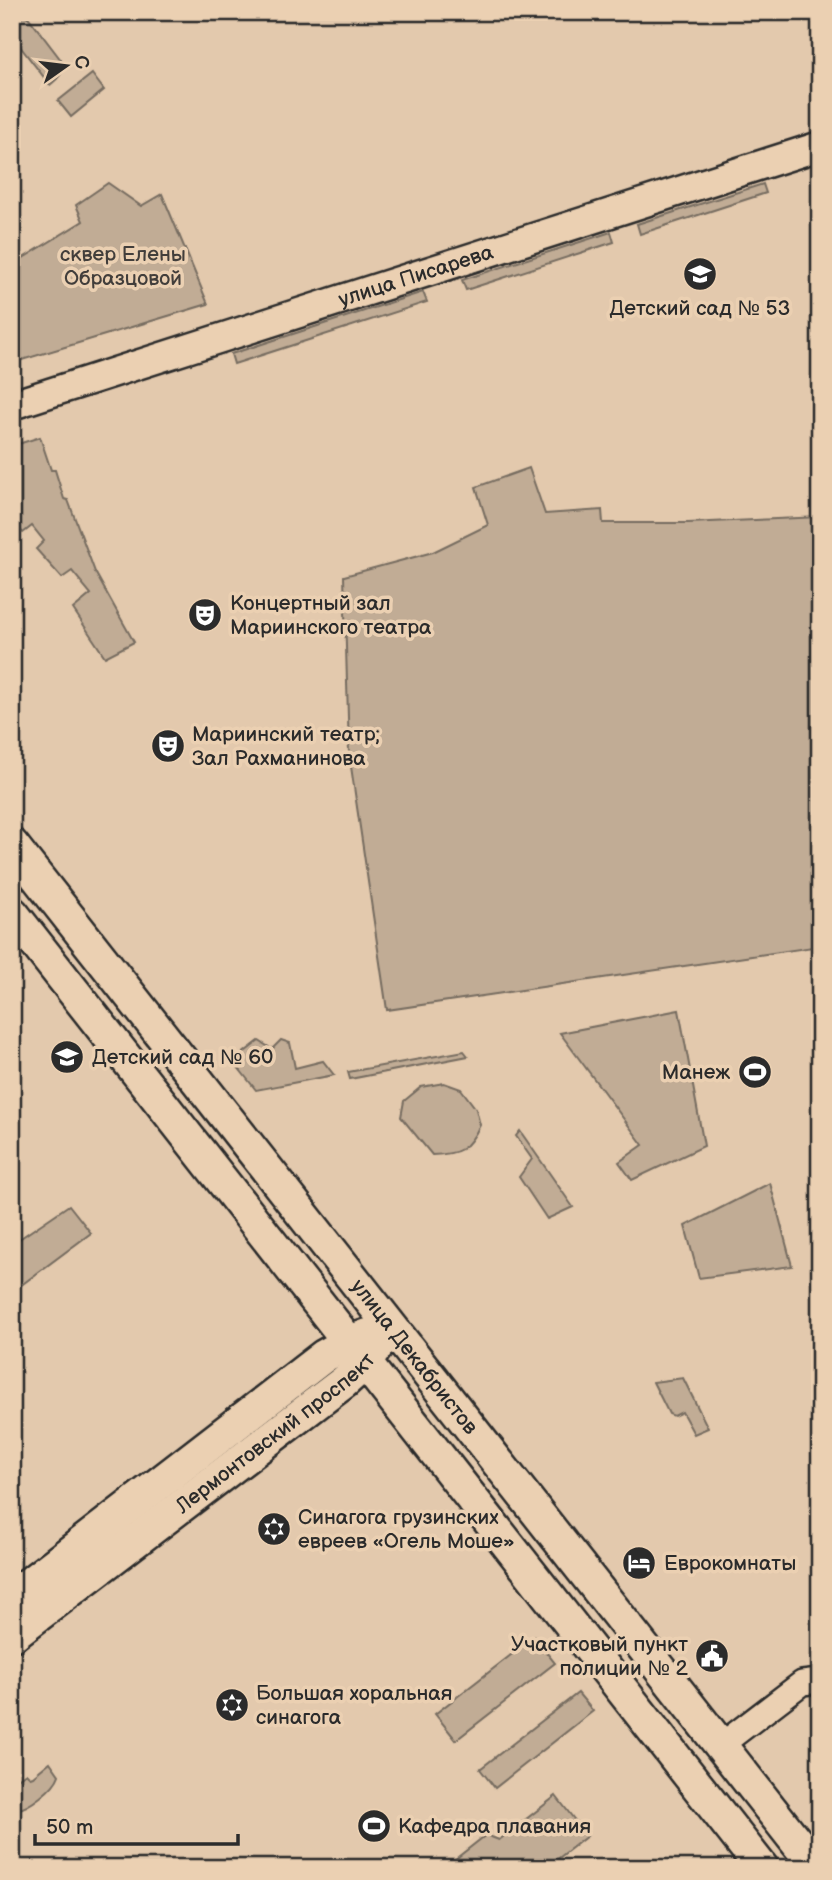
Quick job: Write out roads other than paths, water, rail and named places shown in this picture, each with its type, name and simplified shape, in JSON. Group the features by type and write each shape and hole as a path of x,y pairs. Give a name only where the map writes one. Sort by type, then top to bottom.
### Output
{"main road":[{"name":"улица Декабристов","path":"12,845 817,1868"},
{"name":"улица Декабристов","path":"12,914 357,1353 749,1863"},
{"name":"Лермонтовский проспект","path":"12,1635 337,1387 357,1353 392,1326"},
{"name":"Лермонтовский проспект","path":"12,1597 324,1356 357,1353"}],"street":[{"name":"улица Писарева","path":"12,405 820,146"},
{"path":"721,1745 802,1683 820,1681"}],"place":[{"name":"Детский сад № 53","path":"700,274"},
{"name":"Концертный зал Мариинского театра","path":"205,615"},
{"name":"Мариинский театр; Зал Рахманинова","path":"168,746"},
{"name":"Детский сад № 60","path":"67,1057"},
{"name":"Манеж","path":"755,1072"},
{"name":"Синагога грузинских евреев «Огель Моше»","path":"274,1529"},
{"name":"Еврокомнаты","path":"639,1563"},
{"name":"Участковый пункт полиции № 2","path":"712,1656"},
{"name":"Большая хоральная синагога","path":"232,1705"},
{"name":"Кафедра плавания","path":"374,1826"}],"park label":[{"name":"сквер Елены Образцовой","path":"123,266"}]}
